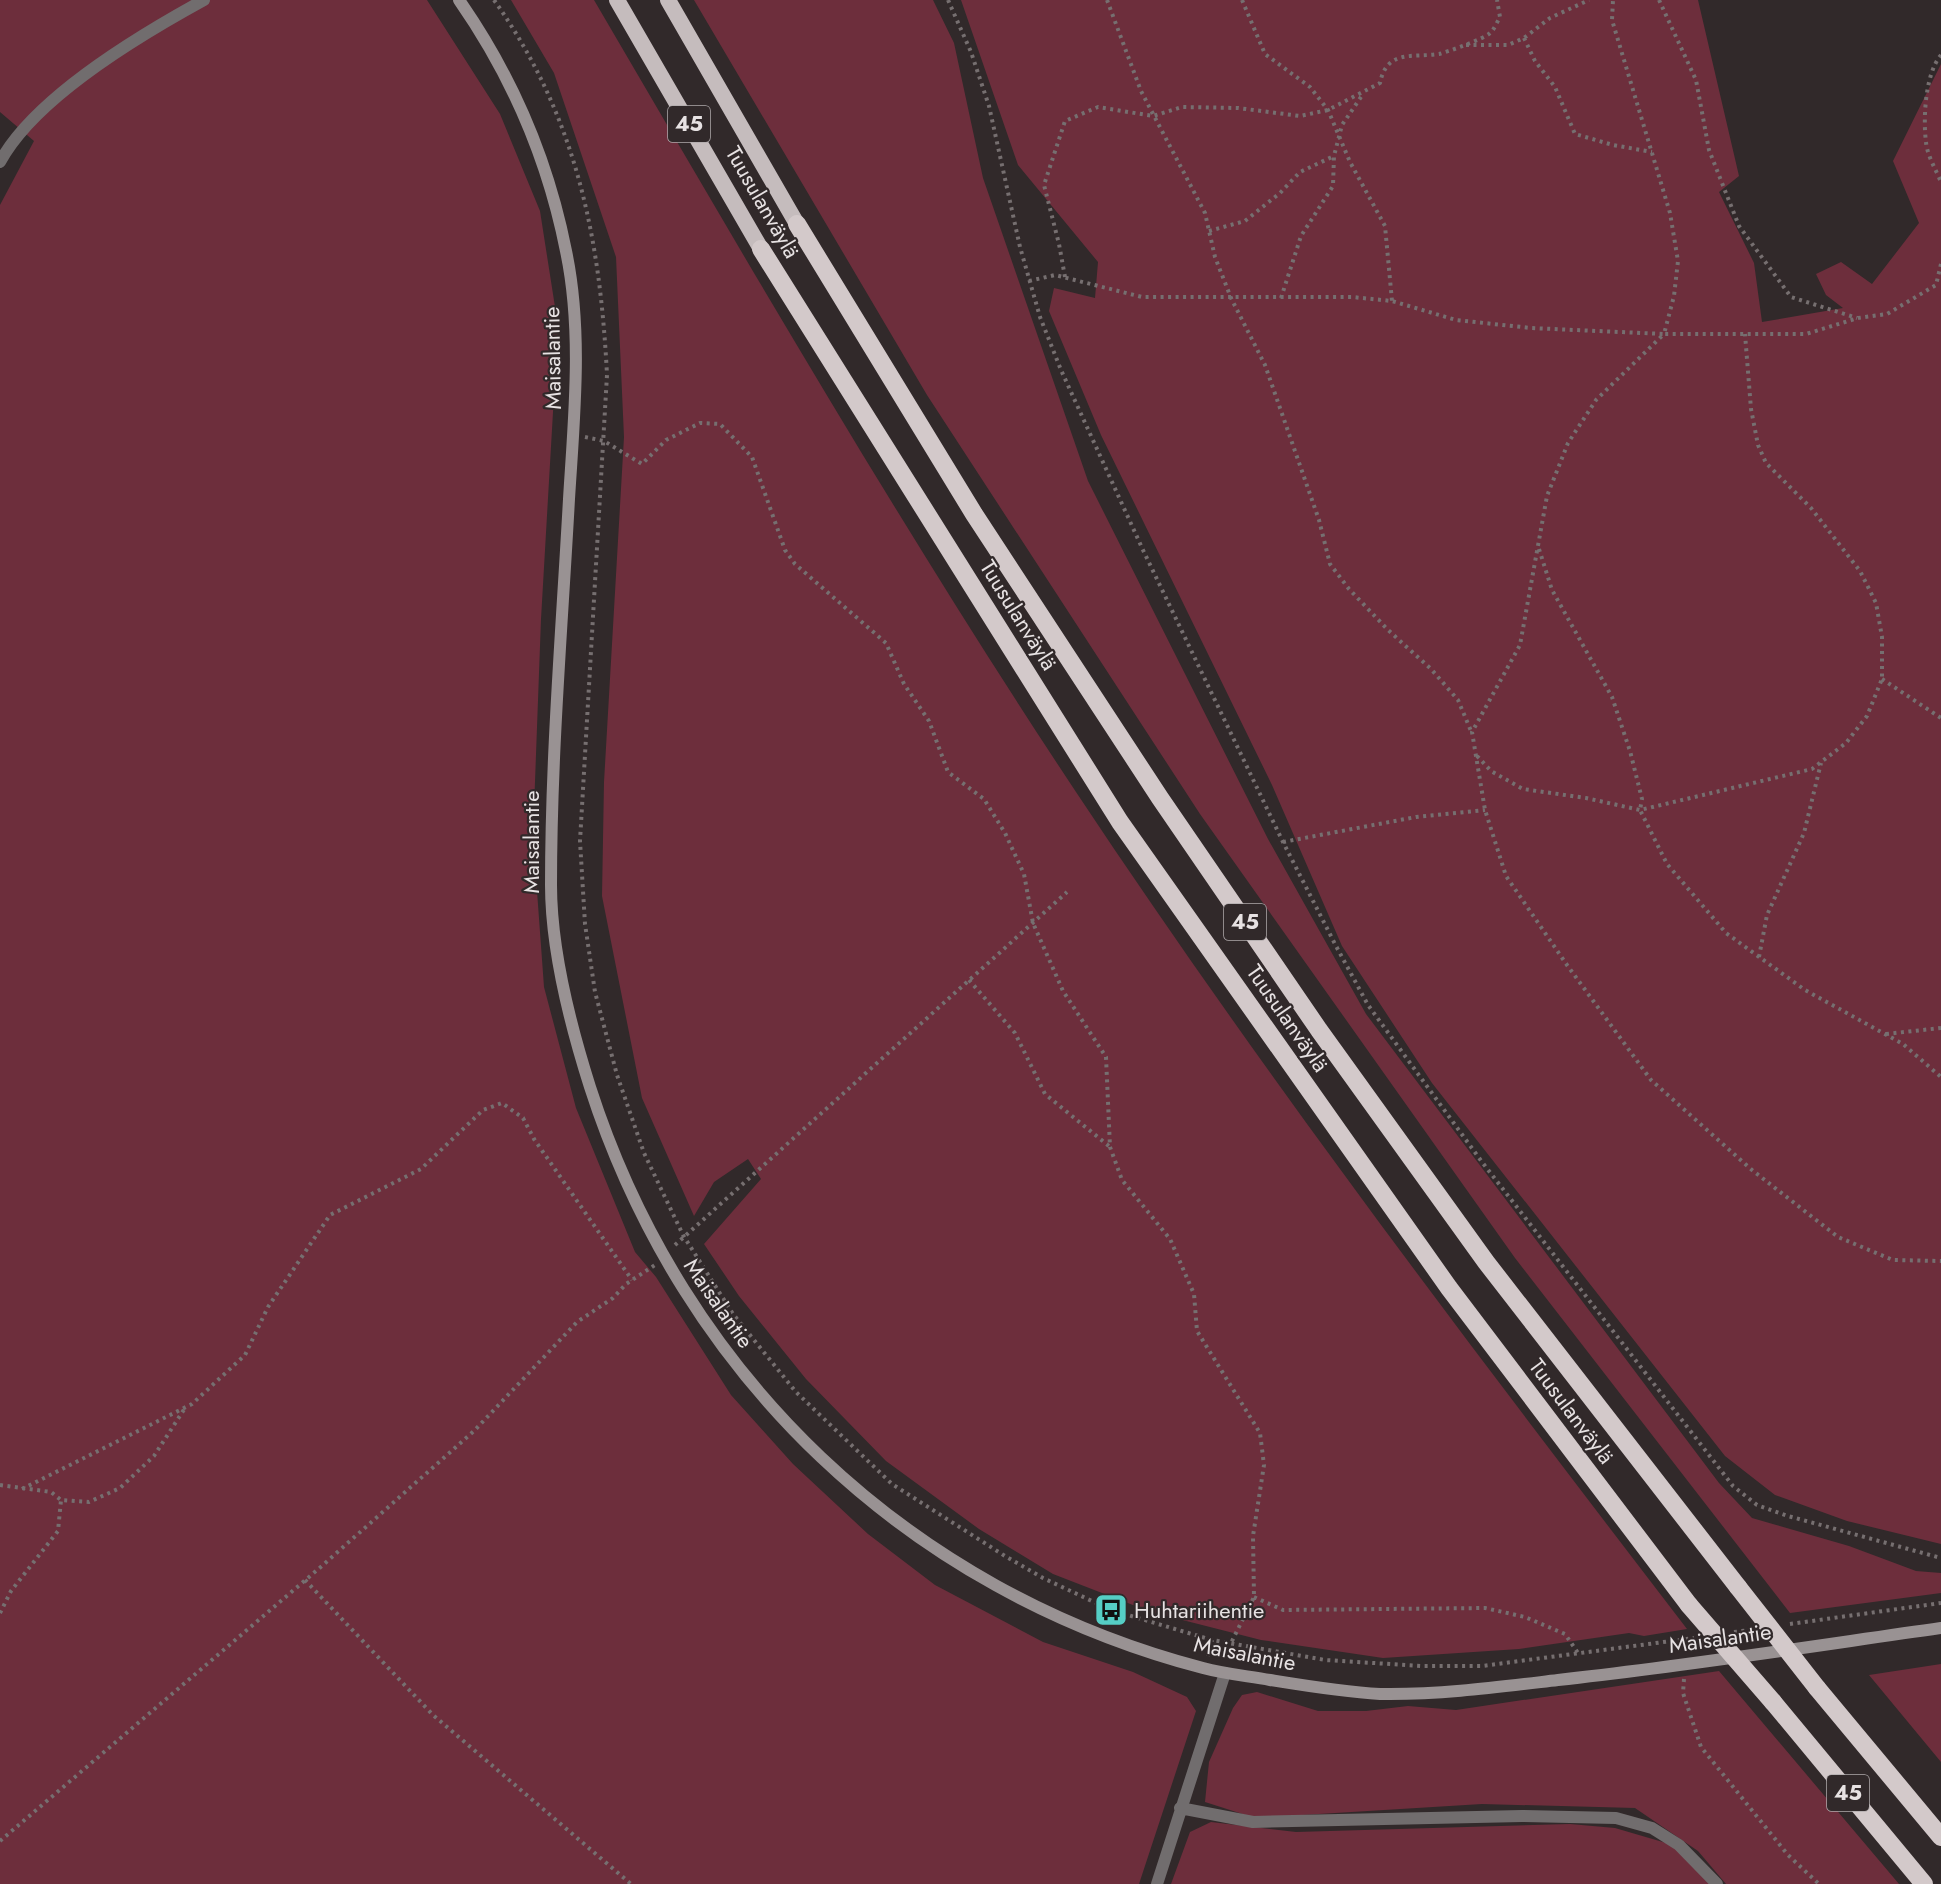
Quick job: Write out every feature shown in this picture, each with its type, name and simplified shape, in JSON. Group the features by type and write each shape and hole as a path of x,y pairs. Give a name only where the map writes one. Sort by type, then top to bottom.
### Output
{"highway":[{"name":"Tuusulanväylä","path":"617,0 761,249 1120,822 1449,1288 1689,1605 1924,1884"},
{"name":"Tuusulanväylä","path":"668,0 797,224 974,514 1160,798 1319,1030 1486,1262 1817,1688 1941,1837"}],"main road":[{"name":"Maisalantie","path":"459,0 492,52 535,140 555,200 568,258 575,325 575,398 553,753 551,896 559,959 586,1074 608,1142 663,1259 725,1352 803,1443 900,1525 1005,1593 1120,1642 1224,1673 1327,1690 1452,1692 1684,1664 1941,1628"}],"street":[{"path":"0,162 14,142 48,105 109,58 204,0"},
{"path":"1157,1884 1224,1673"},
{"path":"1180,1808 1253,1822 1522,1816 1616,1818 1652,1828 1680,1845 1717,1884"}],"path":[{"path":"948,0 989,106 1029,281 1061,370 1143,550 1283,842 1368,1005 1489,1171 1733,1486 1757,1505 1788,1516 1941,1558"},
{"path":"1107,0 1153,116 1205,213 1215,257 1231,298 1265,364 1319,520 1330,564 1349,589 1388,630 1431,669 1458,700 1472,732 1485,810 1506,876 1567,965 1651,1080 1752,1170 1838,1237 1893,1260 1941,1261"},
{"path":"1242,0 1265,54 1310,87 1328,110 1340,134 1350,162 1385,226 1392,301"},
{"path":"1065,278 1044,185 1065,121 1098,107 1153,116 1182,107 1238,108 1300,116 1328,110 1363,94 1380,83 1383,69 1390,62 1410,55 1440,54 1490,34 1500,17 1497,0"},
{"path":"1462,45 1508,45 1524,38 1550,18 1589,0"},
{"path":"1472,732 1520,645 1548,496 1568,443 1596,400 1664,334 1674,296 1678,261 1670,213 1612,20 1613,0"},
{"path":"1659,0 1696,80 1709,150 1739,226 1791,297 1858,318"},
{"path":"1524,38 1535,62 1555,87 1575,134 1613,146 1652,152"},
{"path":"1941,55 1935,62 1925,102 1926,145 1941,182"},
{"path":"1281,298 1301,236 1333,186 1334,156 1342,125 1363,94"},
{"path":"1209,231 1245,221 1280,193 1300,172 1334,156"},
{"path":"1029,281 1055,275 1142,297 1352,297 1392,301 1456,320 1531,328 1664,334 1806,334 1858,318 1887,314 1936,285 1941,264"},
{"path":"1936,285 1941,291"},
{"path":"1476,755 1491,771 1523,789 1586,798 1640,810 1812,769 1846,743 1867,716 1882,679 1882,637 1876,603 1860,571 1811,508 1767,463 1758,445 1751,409 1745,334"},
{"path":"1231,1643 1254,1597 1253,1536 1264,1465 1260,1432 1197,1331 1194,1293 1170,1239 1122,1180 1110,1147 1106,1057 1064,991 1033,923 1024,874 1005,833 984,799 948,772 929,721 904,684 886,643 795,564 785,550 752,457 720,424 700,423 666,440 642,464 604,441 580,841 585,924 596,992 617,1075 644,1153 683,1235 733,1314 796,1392 892,1484 1043,1578 1111,1610 1231,1643 1325,1660 1422,1666 1482,1666 1699,1637"},
{"path":"1539,548 1552,590 1612,697 1633,760 1642,799 1640,810 1667,864 1726,933 1805,990 1903,1044 1941,1077"},
{"path":"1882,679 1941,718"},
{"path":"1759,957 1767,915 1804,833 1821,762"},
{"path":"1283,842 1416,817 1485,810"},
{"path":"0,1841 305,1580 474,1431 577,1322 614,1298 632,1280 663,1259 683,1235 1067,892"},
{"path":"969,980 1016,1033 1045,1094 1110,1147"},
{"path":"1885,1034 1941,1028"},
{"path":"22,1489 185,1408 245,1355 268,1307 330,1215 420,1169 483,1110 502,1103 523,1118 534,1139 632,1280"},
{"path":"0,1485 51,1492 61,1500 89,1502 120,1488 154,1456 185,1408"},
{"path":"0,1612 11,1591 58,1531 61,1500"},
{"path":"305,1580 433,1715 631,1884"},
{"path":"1254,1597 1283,1610 1485,1608 1525,1617 1565,1634 1578,1653"},
{"path":"1788,1624 1941,1603"},
{"path":"1732,1632 1755,1629"},
{"path":"1677,1640 1684,1664 1683,1693 1701,1747 1788,1855 1819,1884"}],"shaded area":[{"path":"0,0 427,0 500,114 540,211 558,326 541,619 533,836 544,987 576,1108 635,1252 656,1277 731,1395 793,1464 868,1534 935,1585 1043,1642 1133,1672 1187,1697 1196,1711 1139,1884 0,1884 0,205 34,141 0,112"},
{"path":"511,0 594,0 889,498 1076,792 1223,1006 1374,1216 1687,1629 1644,1636 1629,1633 1519,1649 1383,1658 1261,1640 1151,1612 1053,1574 979,1529 886,1461 806,1379 739,1296 704,1244 761,1179 748,1159 714,1182 694,1216 642,1098 602,896 604,782 624,437 616,257 554,73"},
{"path":"694,0 933,0 954,43 983,178 1088,481 1268,839 1366,1014 1719,1483 1752,1518 1849,1546 1916,1571 1941,1573 1941,1593 1790,1613 1515,1258 1200,814 927,395"},
{"path":"961,0 1698,0 1739,176 1719,192 1754,263 1762,322 1843,308 1826,295 1816,274 1841,262 1872,284 1919,223 1893,161 1941,64 1941,1544 1847,1521 1775,1495 1725,1456 1432,1083 1342,946 1272,785 1101,435 1049,311 1054,288 1095,298 1098,262 1018,165"},
{"path":"1941,1664 1941,1762 1869,1675"},
{"path":"1719,1671 1899,1884 1726,1884 1698,1851 1635,1808 1482,1804 1255,1818 1205,1802 1209,1762 1233,1708 1242,1695 1257,1692 1318,1711 1366,1711 1408,1706 1456,1710"},
{"path":"1211,1822 1296,1832 1570,1824 1615,1828 1673,1845 1711,1884 1171,1884 1190,1832"}],"place":[{"name":"Huhtariihentie","path":"1111,1610"}]}
